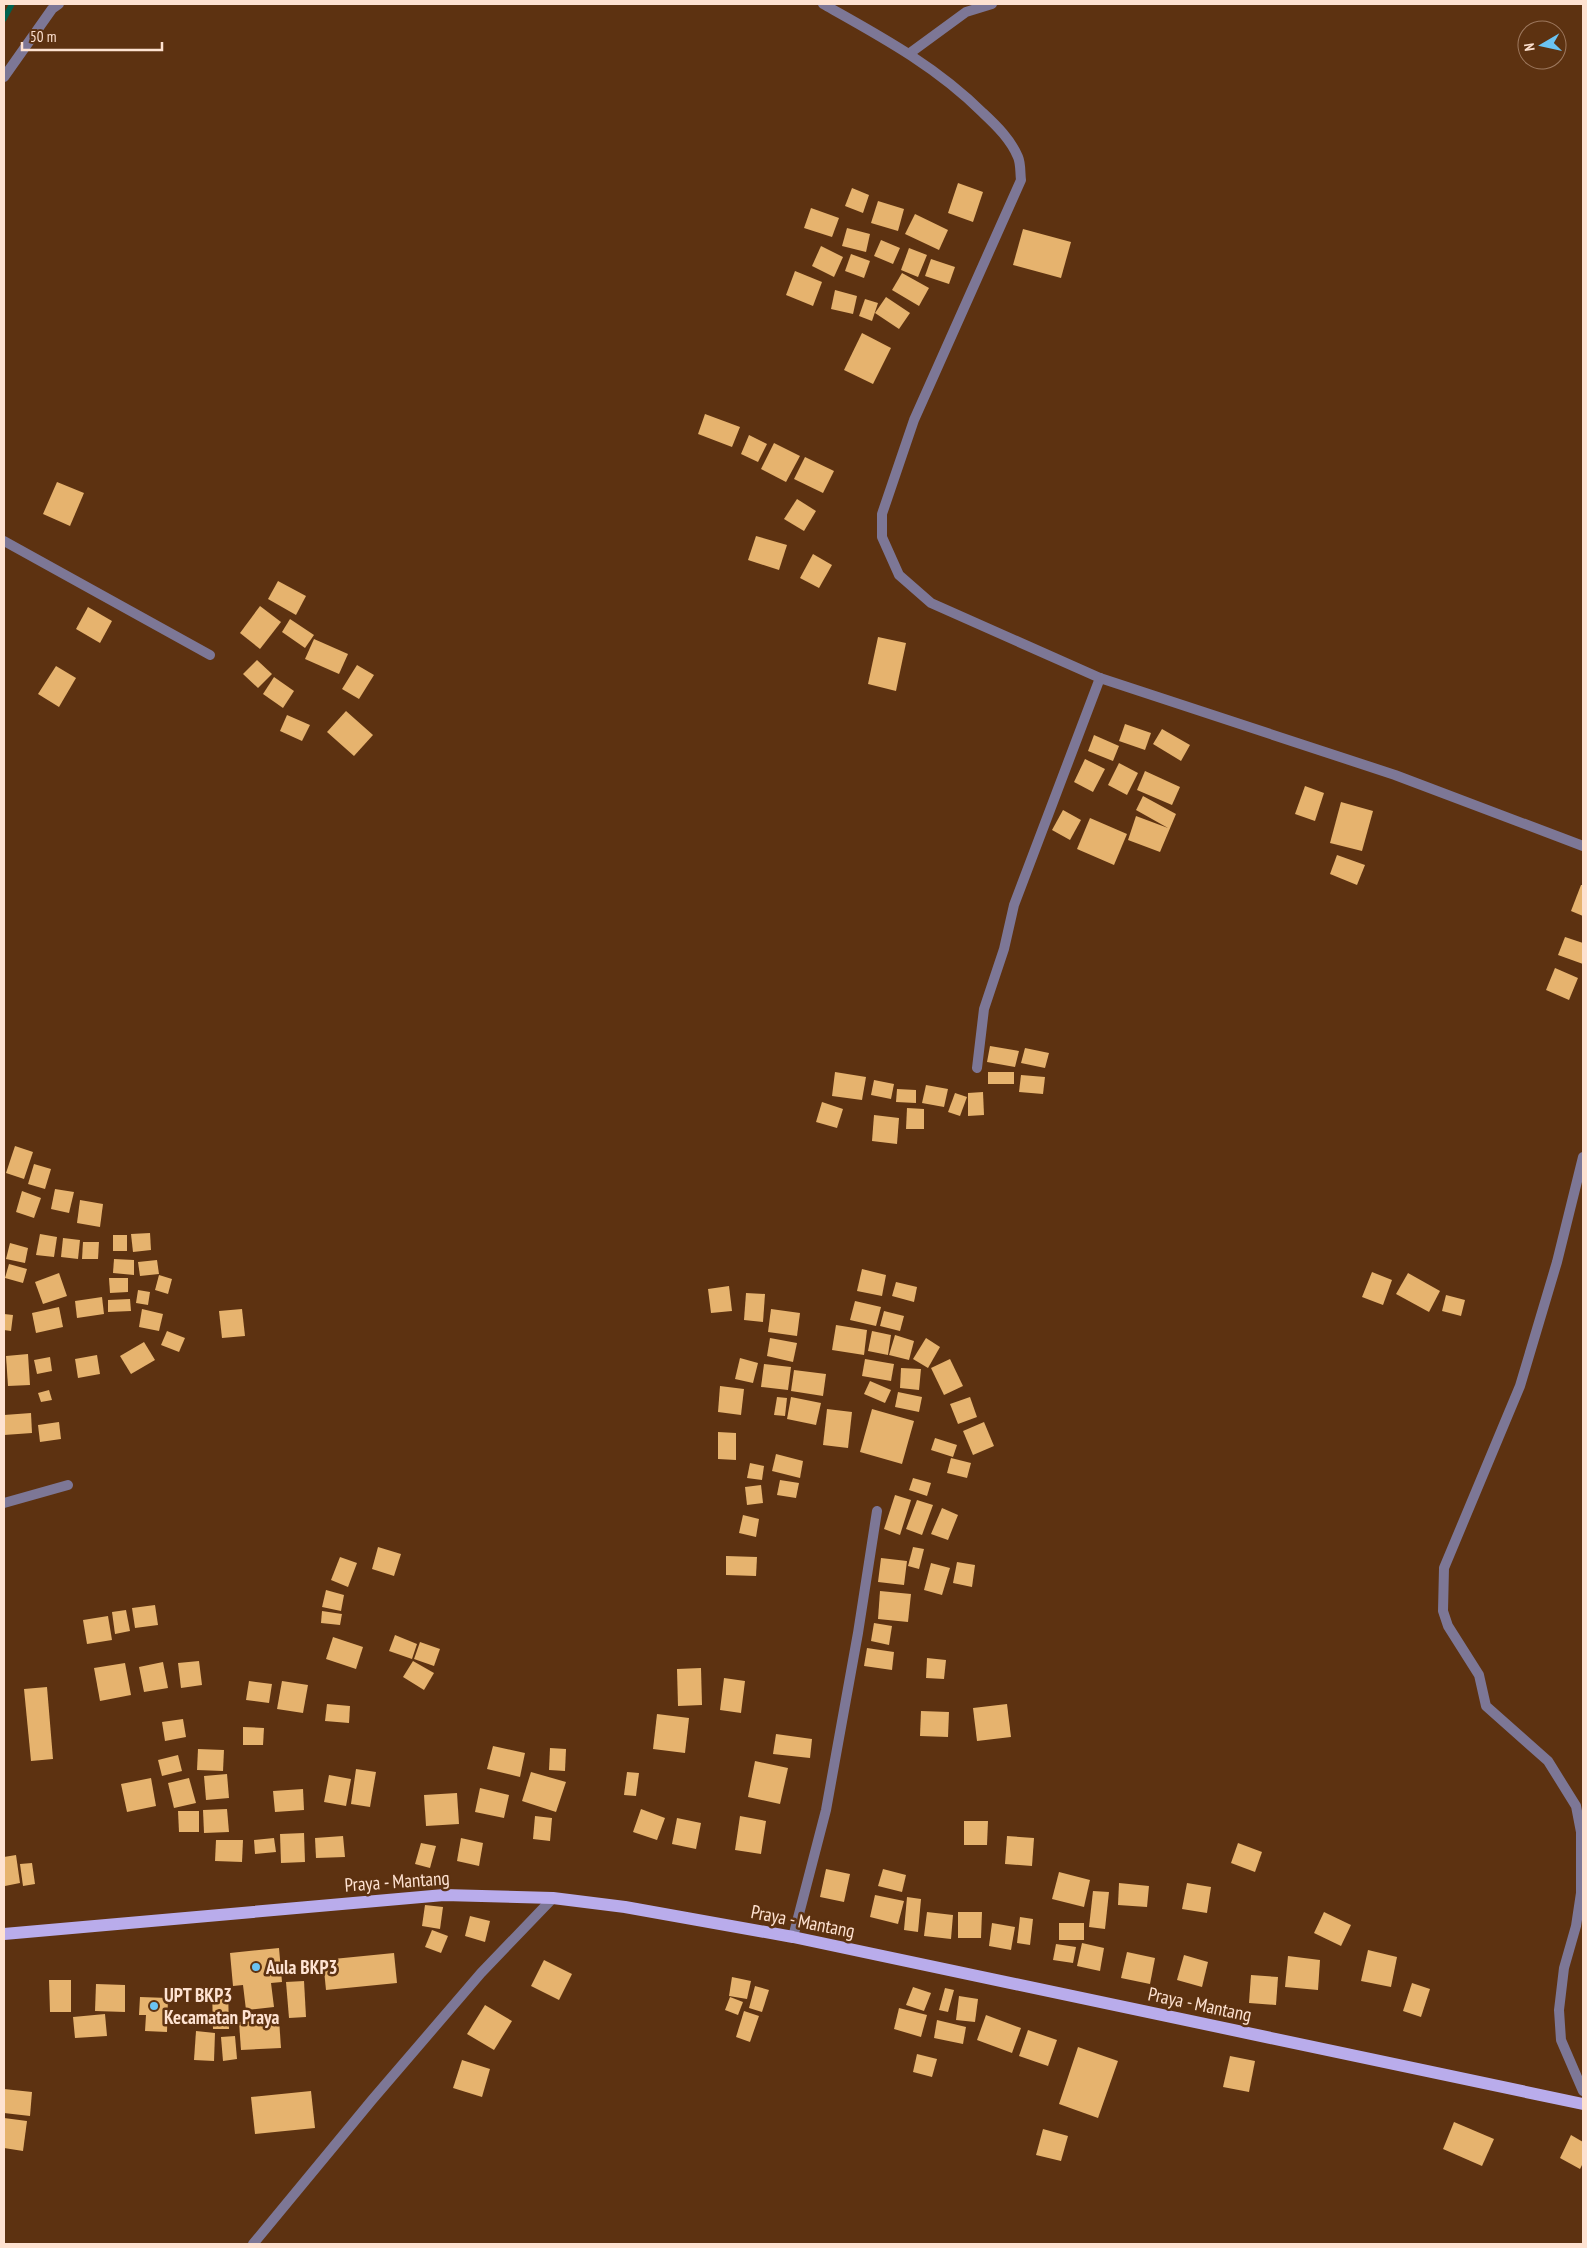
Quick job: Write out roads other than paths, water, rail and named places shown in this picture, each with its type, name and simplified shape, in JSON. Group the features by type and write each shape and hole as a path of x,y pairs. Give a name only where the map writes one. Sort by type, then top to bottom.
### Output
{"main road":[{"name":"Praya - Mantang","path":"4,1934 444,1895 554,1898 625,1907 793,1937 1583,2104"}],"street":[{"path":"4,77 52,9 59,4"},
{"path":"823,4 910,53 960,90 995,124 1012,145 1019,160 1020,180 914,420 882,514 882,537 899,574 931,603 1100,678 1395,775 1583,846"},
{"path":"910,53 966,12 992,4"},
{"path":"4,541 210,656"},
{"path":"977,1068 984,1009 1004,949 1014,905 1100,678"},
{"path":"1583,1157 1557,1262 1520,1386 1444,1568 1443,1610 1448,1626 1479,1675 1486,1706 1548,1761 1576,1806 1581,1832 1582,1893 1576,1926 1564,1968 1559,2010 1561,2040 1583,2091"},
{"path":"4,1503 68,1485"},
{"path":"793,1937 826,1810 858,1633 877,1511"},
{"path":"253,2244 372,2100 481,1973 554,1898"}],"waterway":[{"path":"4,19 12,4"}],"place":[{"name":"Aula BKP3","path":"256,1967"},
{"name":"UPT BKP3 Kecamatan Praya","path":"154,2006"}]}
